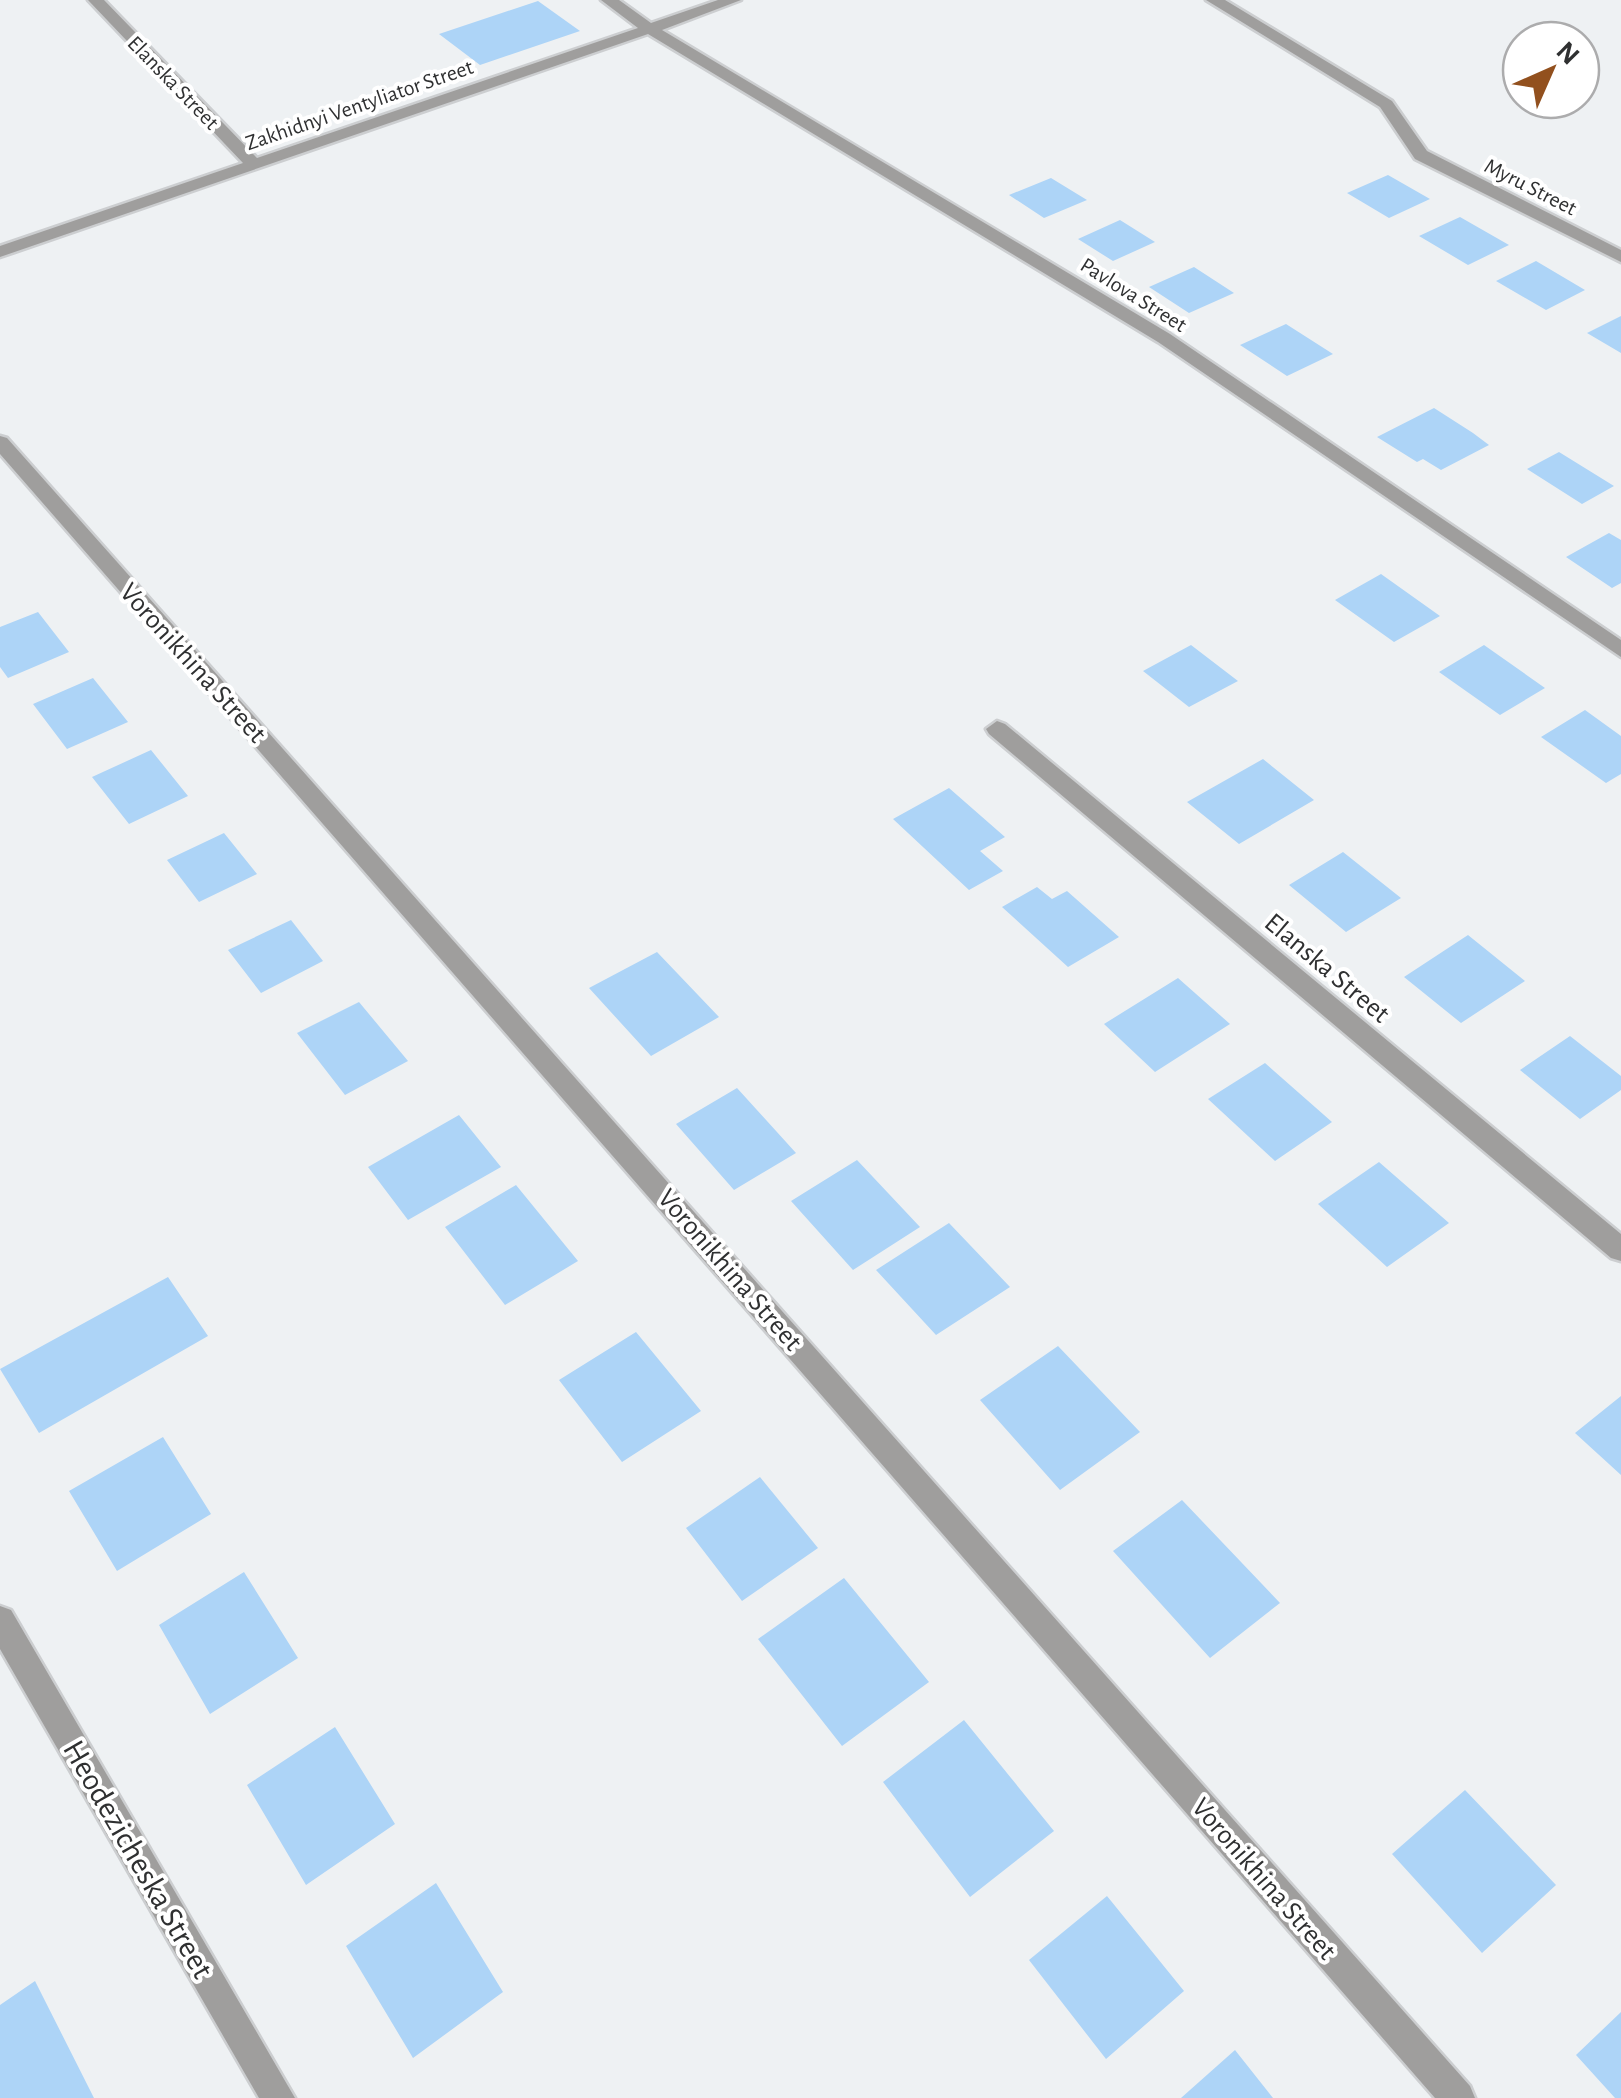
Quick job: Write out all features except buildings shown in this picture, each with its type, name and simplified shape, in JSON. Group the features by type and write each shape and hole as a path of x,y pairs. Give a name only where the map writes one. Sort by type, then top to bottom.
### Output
{"street":[{"name":"Elanska Street","path":"96,0 252,164"},
{"name":"Pavlova Street","path":"609,0 647,27 1164,338 1621,650"},
{"name":"Zakhidnyi Ventyliator Street","path":"0,252 733,0"},
{"name":"Myru Street","path":"1214,0 1386,104 1422,155 1621,257"},
{"name":"Voronikhina Street","path":"0,442 1458,2098"},
{"name":"Elanska Street","path":"998,729 1621,1250"},
{"name":"Heodezicheska Street","path":"0,1620 278,2098"}]}
